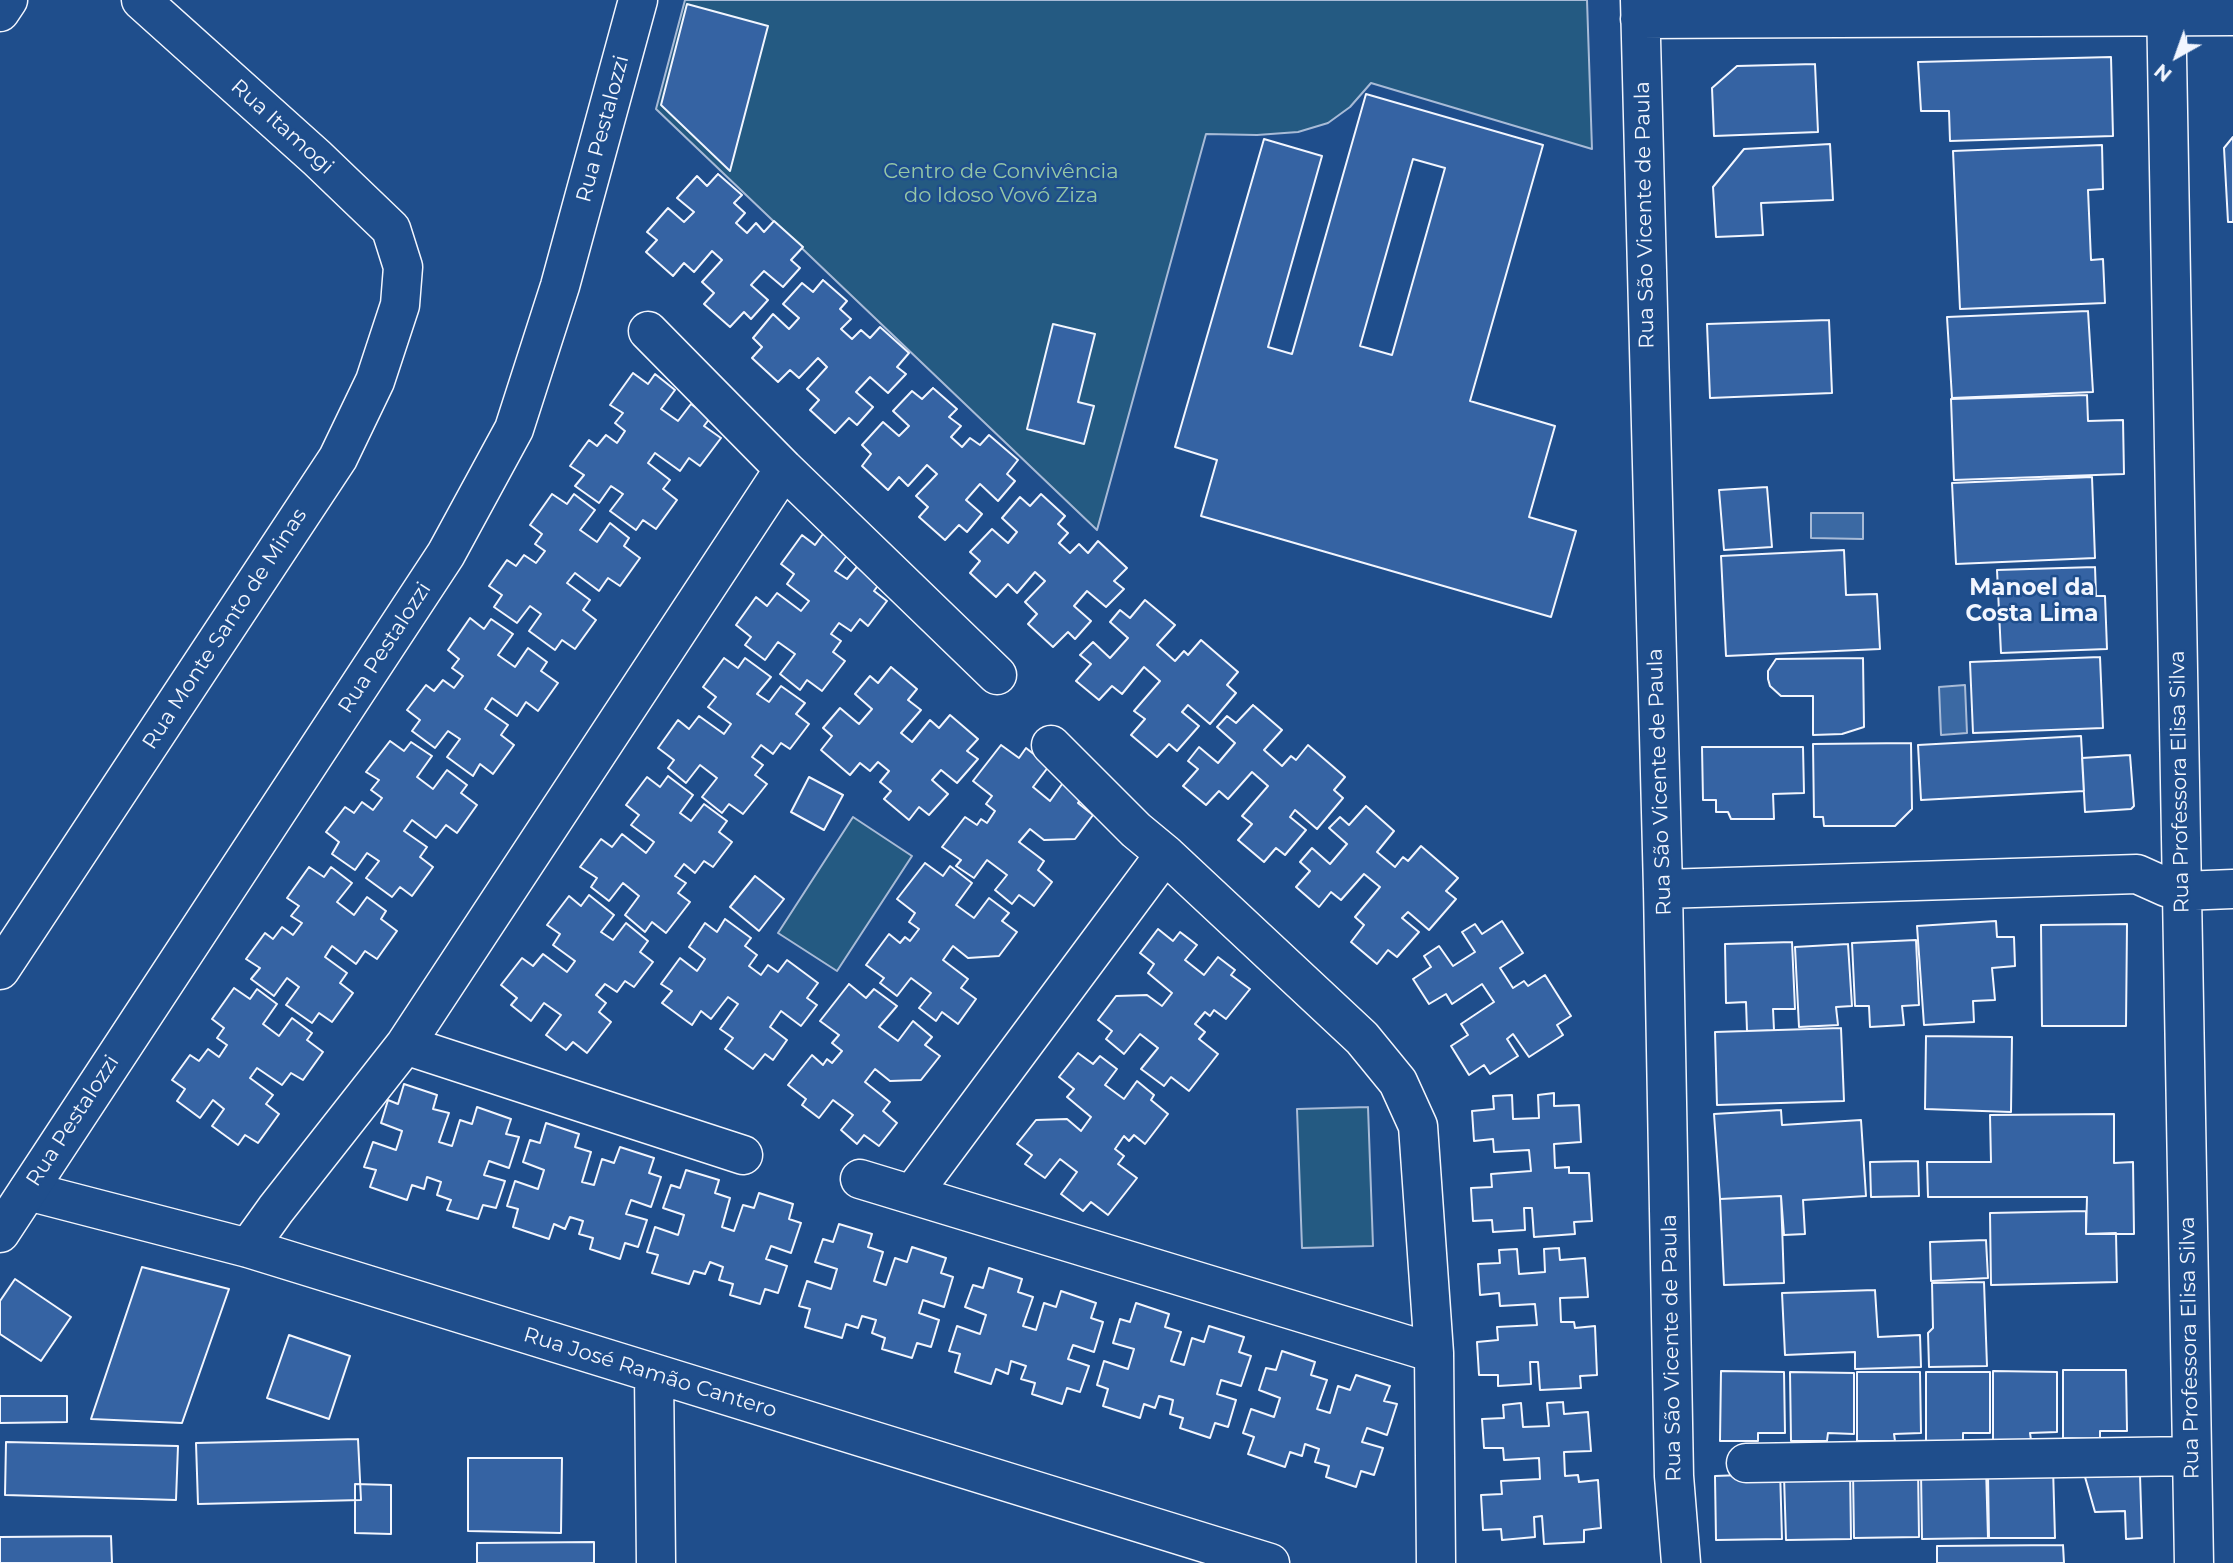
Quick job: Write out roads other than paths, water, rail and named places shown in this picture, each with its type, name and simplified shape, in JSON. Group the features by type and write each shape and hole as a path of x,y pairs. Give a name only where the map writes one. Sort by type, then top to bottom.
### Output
{"street":[{"path":"0,12 8,0"},
{"name":"Rua Itamogi","path":"141,0 317,158 391,229 403,267"},
{"name":"Rua Pestalozzi","path":"0,1233 446,554 514,429 560,286 638,0"},
{"path":"1640,9 2166,8 2233,16"},
{"name":"Rua Professora Elisa Silva","path":"2166,8 2194,1563"},
{"name":"Rua São Vicente de Paula","path":"1640,9 1663,889 1674,1476 1681,1563"},
{"name":"Rua Monte Santo de Minas","path":"0,970 338,458 375,381 400,305 403,267"},
{"path":"648,331 784,469 997,676"},
{"path":"248,1248 405,1045 784,469"},
{"path":"1051,745 1136,830 1166,854 1362,1038 1398,1082 1418,1126 1434,1353 1436,1563"},
{"path":"913,1193 1166,854"},
{"path":"1663,889 2137,874 2182,891 2233,889"},
{"path":"405,1045 743,1155"},
{"path":"860,1179 1434,1353"},
{"name":"Rua José Ramão Cantero","path":"27,1191 248,1248 1270,1563"},
{"path":"654,1374 656,1563"},
{"path":"1746,1463 2192,1456"}],"district":[{"name":"Manoel da Costa Lima","path":"2032,601"}],"park label":[{"name":"Centro de Convivência do Idoso Vovó Ziza","path":"1001,184"}]}
